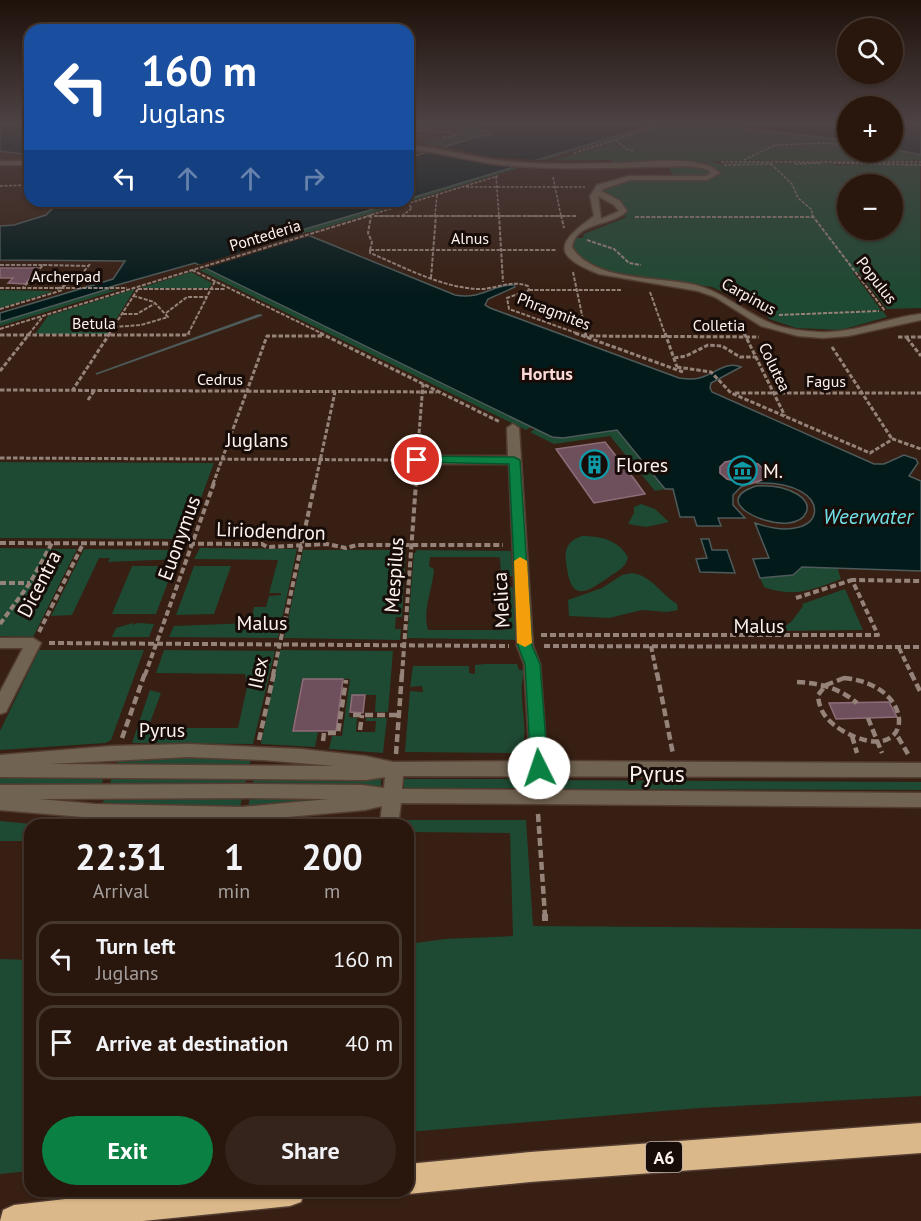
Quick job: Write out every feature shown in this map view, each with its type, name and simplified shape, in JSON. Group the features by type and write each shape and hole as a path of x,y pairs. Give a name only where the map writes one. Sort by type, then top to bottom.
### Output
{"highway":[{"name":"A6","path":"414,1178 530,1167 921,1138"},
{"path":"14,1221 78,1212 229,1197"}],"street":[{"path":"589,225 598,216 594,198 598,190 627,179"},
{"path":"572,254 569,239 577,231 617,216 623,211 617,203 598,190"},
{"name":"Carpinus","path":"572,254 603,272 688,286 726,297 751,316 780,328 825,335 866,331 894,321 921,317"},
{"name":"Melica","path":"513,428 525,646 532,664 539,768"},
{"path":"417,460 514,460"},
{"path":"0,643 33,643"},
{"name":"Dicentra","path":"0,708 33,643"},
{"name":"Pyrus","path":"0,762 78,754 157,751 255,753 367,762 395,769"},
{"name":"Pyrus","path":"0,770 366,773 395,769 539,768 921,770"},
{"path":"390,819 395,769"},
{"name":"Pyrus","path":"0,792 282,791 362,792 393,796 921,800"},
{"name":"Pyrus","path":"0,803 95,811 242,814 365,803 393,796"}],"path":[{"name":"Pontederia","path":"414,202 487,179"},
{"path":"496,179 503,282"},
{"path":"553,179 566,235 569,239"},
{"name":"Populus","path":"787,179 798,198 811,209 813,217 921,356"},
{"path":"0,186 24,185"},
{"path":"463,187 555,187 598,190"},
{"path":"431,278 437,195"},
{"name":"Pontederia","path":"0,329 398,207"},
{"path":"401,220 403,213 411,209 417,213 416,216"},
{"path":"630,215 634,213"},
{"path":"370,250 372,242 368,233 371,216"},
{"path":"582,238 614,249 629,263 641,266"},
{"name":"Alnus","path":"370,250 501,250 572,254"},
{"name":"Phragmites","path":"370,250 370,253 431,278 478,289 503,282 519,282 528,286 529,290 507,298 509,309 684,372"},
{"path":"572,254 571,261 586,336"},
{"path":"0,265 90,265 77,280 57,289"},
{"path":"23,288 43,265"},
{"path":"193,269 215,282 513,428"},
{"path":"647,280 677,369"},
{"path":"166,313 172,311 176,304 187,297 207,297 215,282"},
{"name":"Archerpad","path":"0,288 131,288"},
{"path":"131,288 230,289"},
{"path":"0,309 66,289"},
{"path":"72,391 138,289"},
{"path":"114,327 128,327 168,317 148,298 133,296"},
{"name":"Betula","path":"0,335 188,335 207,297"},
{"name":"Colutea","path":"726,297 785,416"},
{"path":"122,314 138,314 154,304"},
{"path":"751,316 885,310"},
{"path":"0,371 44,315"},
{"path":"825,335 893,439 921,449"},
{"name":"Euonymus","path":"119,747 267,336 325,336"},
{"name":"Colletia","path":"586,336 767,337"},
{"path":"897,337 921,337"},
{"path":"674,358 686,356 708,345 722,346 740,357 756,357"},
{"name":"Phragmites","path":"677,369 711,372 731,393 870,453 893,439"},
{"name":"Mespilus","path":"395,769 423,384"},
{"name":"Cedrus","path":"0,390 440,392"},
{"path":"88,400 94,391"},
{"name":"Ilex","path":"257,747 335,392"},
{"name":"Fagus","path":"731,393 921,393"},
{"name":"Juglans","path":"0,458 417,460"},
{"name":"Liriodendron","path":"0,543 262,544 267,547 327,544 332,548 352,548 357,544 519,545"},
{"path":"0,624 30,583 52,543"},
{"name":"Dicentra","path":"33,643 83,544"},
{"path":"796,598 852,580 921,581"},
{"name":"Malus","path":"542,634 878,635 852,580"},
{"path":"0,583 30,583"},
{"path":"525,646 548,629"},
{"name":"Malus","path":"33,643 921,647"},
{"path":"651,646 676,769"},
{"path":"899,647 921,693"},
{"path":"892,692 873,682 844,678 826,685 818,696 818,705 823,716 832,726 861,740 891,740 902,735"},
{"path":"321,751 324,733 338,733 346,680"},
{"path":"797,682 826,685 849,695 857,703"},
{"path":"353,715 399,715"},
{"path":"360,730 362,715"},
{"path":"868,718 890,770"},
{"path":"538,807 545,921"}],"green space":[{"path":"473,179 483,179 414,200 414,197"},
{"path":"837,179 837,240 903,240 903,179 920,179 921,308 887,309 858,272 853,272 881,310 828,312 883,311 887,317 841,330 796,328 769,319 760,309 712,287 606,271 583,260 573,250 574,238 583,238 584,234 627,217 623,216 627,211 626,208 603,192 604,188 634,180"},
{"path":"378,207 392,207 304,234 297,231"},
{"path":"204,268 531,427 526,430 199,270"},
{"path":"191,272 212,283 209,288 140,288"},
{"path":"135,289 107,334 35,334 48,316"},
{"path":"0,290 54,291 0,308"},
{"path":"107,290 118,290 0,326 0,322"},
{"path":"535,429 560,438 617,430 665,489 655,491 610,436 554,444 530,432"},
{"path":"0,462 214,463 186,539 0,538"},
{"path":"641,504 655,509 669,522 646,527 628,524 634,513 634,507"},
{"path":"582,536 608,540 624,551 628,557 618,571 590,589 579,591 571,583 568,574 566,551 571,542"},
{"path":"0,548 77,549 33,637 0,636"},
{"path":"200,548 297,549 278,638 169,637 174,626 251,623 254,607 266,607 269,596 281,595 281,593 269,593 278,560 194,559"},
{"path":"84,549 183,550 179,559 108,562 110,558 99,558 72,615 51,616"},
{"path":"303,550 406,550 402,617 396,617 395,629 401,629 400,640 284,638"},
{"path":"415,550 511,551 513,576 501,576 500,558 496,557 430,557 429,566 434,569 426,622 428,630 503,630 503,587 514,587 517,640 407,638 414,553 417,552"},
{"path":"132,566 174,566 156,614 112,614"},
{"path":"194,566 231,566 214,614 176,615"},
{"path":"802,567 837,567 841,579 812,589 785,592 764,587 760,578 793,575"},
{"path":"632,573 651,581 677,604 678,610 667,612 642,610 609,618 569,616 568,600 602,588 622,575"},
{"path":"845,589 863,630 779,631 792,621 803,606 802,604"},
{"path":"133,623 133,625 137,623 154,624 149,637 112,637 116,628"},
{"path":"39,650 144,650 111,740 106,743 0,750 0,731"},
{"path":"164,650 275,651 253,744 132,743 150,690 161,693 148,728 238,728 247,687 245,674 156,673"},
{"path":"280,650 393,651 388,712 375,712 376,695 352,695 349,717 357,718 356,732 375,732 376,721 366,721 366,718 387,718 383,753 329,749 332,736 342,736 350,679 302,679 292,731 318,732 315,747 261,744"},
{"path":"517,664 519,670 525,670 522,680 524,734 520,753 405,752 410,691 423,692 422,686 410,687 413,666 469,666 469,673 475,674 475,665"},
{"path":"119,757 251,758 249,768 115,767"},
{"path":"0,777 104,777 101,786 0,786"},
{"path":"112,778 247,778 244,787 109,786"},
{"path":"254,778 381,779 381,787 252,787"},
{"path":"404,779 524,779 525,788 404,788"},
{"path":"547,780 921,782 921,790 548,789"},
{"path":"105,797 242,797 240,808 101,808"},
{"path":"250,797 369,798 248,808"},
{"path":"414,820 526,820 533,926 921,929 921,1096 700,1108 414,1132 414,943 445,939 513,936 510,833 414,832"},
{"path":"0,821 24,823 24,841 0,841"},
{"path":"0,959 24,960 24,1172 0,1174"}],"water":[{"path":"414,179 474,179 414,197"},
{"name":"Weerwater","path":"54,207 380,207 298,231 455,295 481,294 501,286 514,285 515,287 488,299 485,305 679,378 697,379 730,365 736,365 741,367 711,383 712,392 874,464 884,464 904,455 916,459 918,463 909,476 921,481 921,571 802,567 793,575 760,578 753,559 769,558 755,523 780,529 798,527 810,521 814,512 812,501 801,492 783,485 757,483 766,475 758,465 739,460 725,463 720,467 720,473 727,479 750,484 741,487 733,495 733,505 745,518 718,518 721,526 697,526 694,517 680,517 673,489 665,489 617,430 563,438 552,437 195,263 0,322 0,313 113,279 125,261 0,260 0,226 14,225 46,215"},
{"path":"258,315 262,315 96,374"},
{"path":"756,486 777,487 797,494 806,503 804,516 795,522 788,523 766,521 755,517 740,505 738,499 743,492"},
{"path":"701,539 709,539 712,550 727,550 735,573 700,572 696,559 707,558"}],"pier":[{"path":"307,232 314,235 201,270 191,267"}],"building":[{"path":"0,268 38,268 25,284 8,283 13,278 0,278"},
{"name":"Flores","path":"605,442 645,494 594,503 556,449"},
{"path":"735,460 758,464 766,475 762,480 750,484 727,479 720,473 720,467 725,462"},
{"path":"303,679 343,679 336,731 293,731"},
{"path":"352,695 365,695 363,713 350,712"},
{"path":"889,702 897,717 836,719 829,703"}],"slow traffic":[{"path":"520,561 525,643"}],"place":[{"name":"Flores","path":"595,465"},
{"name":"M.","path":"742,471"}],"district":[{"name":"Hortus","path":"547,373"}],"route":[{"path":"417,460 514,460 525,646 532,664 539,768"}]}
